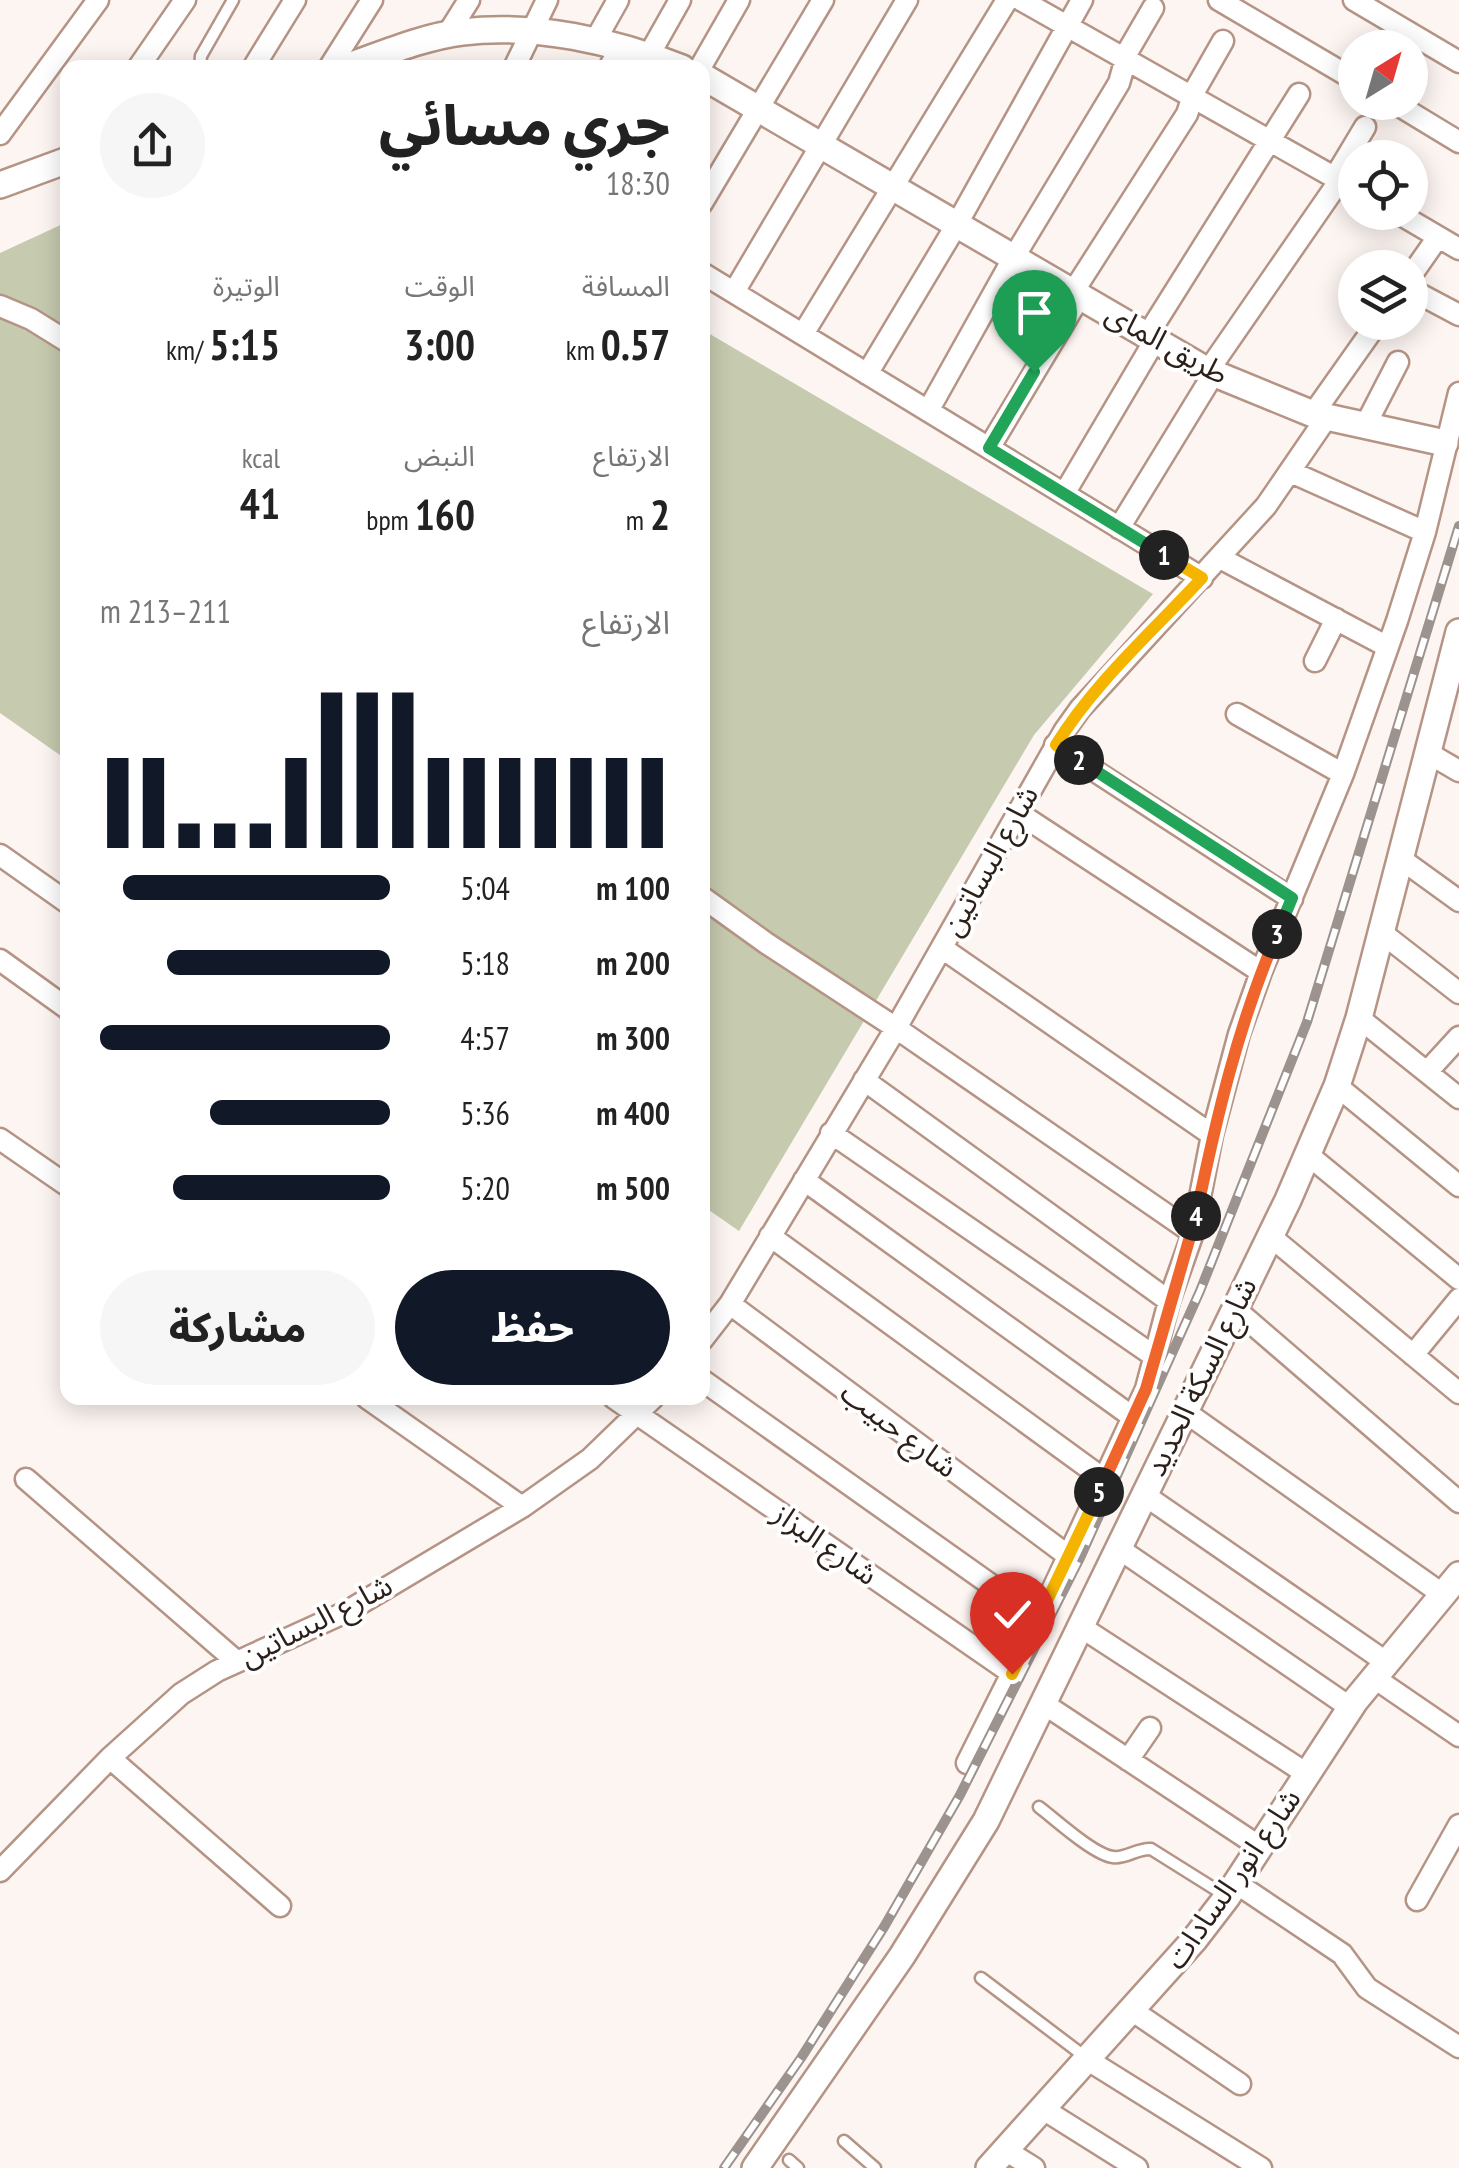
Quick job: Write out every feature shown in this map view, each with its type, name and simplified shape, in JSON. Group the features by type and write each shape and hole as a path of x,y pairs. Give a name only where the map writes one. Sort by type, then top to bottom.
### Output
{"street":[{"path":"0,134 98,0"},
{"path":"144,60 185,0"},
{"path":"258,60 295,0"},
{"path":"334,60 372,0"},
{"path":"447,35 469,0"},
{"path":"518,60 548,0"},
{"path":"595,41 618,0"},
{"path":"649,55 680,0"},
{"path":"705,60 739,0"},
{"path":"710,190 823,0"},
{"path":"734,292 907,0"},
{"path":"802,334 1007,0"},
{"path":"1021,0 1338,179"},
{"path":"867,374 1082,0"},
{"path":"1220,0 1338,70"},
{"path":"1354,0 1459,62"},
{"path":"928,411 1119,82 1153,8"},
{"path":"368,60 447,35 495,30 595,41 615,57 649,55 662,60"},
{"path":"989,448 1187,114 1223,42"},
{"name":"طريق الماى","path":"710,80 1211,372 1320,416 1445,444"},
{"path":"1064,494 1151,338 1298,94"},
{"path":"1423,120 1459,142"},
{"path":"1361,140 1366,127"},
{"path":"0,186 60,163"},
{"path":"1119,528 1211,372 1338,189"},
{"path":"1426,230 1459,249"},
{"path":"1428,251 1438,237"},
{"path":"710,278 1202,578"},
{"path":"1428,299 1459,315"},
{"path":"0,306 60,337"},
{"name":"شارع البساتين","path":"710,1330 730,1304 896,1028 1056,745 1088,701 1220,558 1291,472 1367,340"},
{"path":"1365,426 1398,362"},
{"path":"967,1763 1146,1389 1193,1233 1212,1135 1239,1034 1260,972 1343,774 1388,647 1425,532 1459,393"},
{"path":"1291,472 1425,532"},
{"path":"1220,558 1388,647"},
{"path":"1315,661 1336,619"},
{"name":"شارع السكة الحديد","path":"755,2168 849,2035 965,1857 1044,1704 1308,1154 1359,1018 1428,753 1449,715 1459,632"},
{"path":"1237,714 1343,774"},
{"path":"1056,745 1292,898"},
{"path":"1428,753 1459,772"},
{"path":"1016,812 1260,972"},
{"path":"0,854 60,897"},
{"path":"1400,859 1459,901"},
{"path":"710,902 1193,1233"},
{"path":"1382,934 1459,993"},
{"path":"942,948 1212,1135"},
{"path":"0,960 60,1003"},
{"path":"1359,1018 1459,1098"},
{"path":"1426,1072 1459,1037"},
{"path":"864,1080 1170,1301"},
{"path":"1336,1086 1459,1186"},
{"path":"831,1133 1154,1356"},
{"path":"0,1139 60,1180"},
{"path":"1308,1154 1459,1279"},
{"path":"804,1180 1134,1418"},
{"path":"770,1236 1105,1480"},
{"path":"1270,1236 1459,1394"},
{"path":"1413,1355 1459,1299"},
{"name":"شارع حبيب","path":"730,1304 1068,1555"},
{"path":"1235,1309 1459,1502"},
{"path":"710,1386 1039,1619"},
{"path":"377,1405 522,1507"},
{"name":"شارع البزاز","path":"624,1405 1012,1674"},
{"name":"شارع البساتين","path":"0,1871 110,1758 181,1694 236,1661 346,1612 522,1507 590,1459 647,1405"},
{"path":"1184,1411 1454,1581"},
{"path":"26,1479 236,1661"},
{"path":"1143,1494 1380,1669 1459,1736"},
{"path":"1118,1548 1350,1708"},
{"name":"شارع انور السادات","path":"997,2159 1133,2011 1232,1890 1350,1708 1454,1581"},
{"path":"1081,1627 1307,1774"},
{"path":"1044,1704 1260,1847"},
{"path":"1128,1760 1150,1728"},
{"path":"110,1758 280,1906"},
{"path":"1417,1900 1459,1825"},
{"path":"1232,1890 1342,1954 1367,1988 1459,2047"},
{"path":"1133,2011 1240,2084"},
{"path":"1088,2060 1260,2168"},
{"path":"1042,2109 1137,2168"},
{"path":"997,2159 1034,2168"}],"lane":[{"path":"201,60 233,0"},
{"path":"1039,1808 1104,1854 1122,1856 1151,1848 1232,1890"},
{"path":"981,1978 1088,2060"},
{"path":"844,2141 874,2168"}],"green space":[{"path":"60,225 60,755 0,713 0,253"},
{"path":"710,334 1153,594 1034,735 739,1231 710,1211"}],"railway":[{"path":"724,2168 801,2058 884,1927 960,1795 1080,1558 1200,1291 1307,1022 1459,526"}],"route":[{"path":"1012,1674 1146,1389 1193,1233 1212,1135 1239,1034 1292,898 1056,745 1095,692 1202,578 989,448 1034,372"}]}
